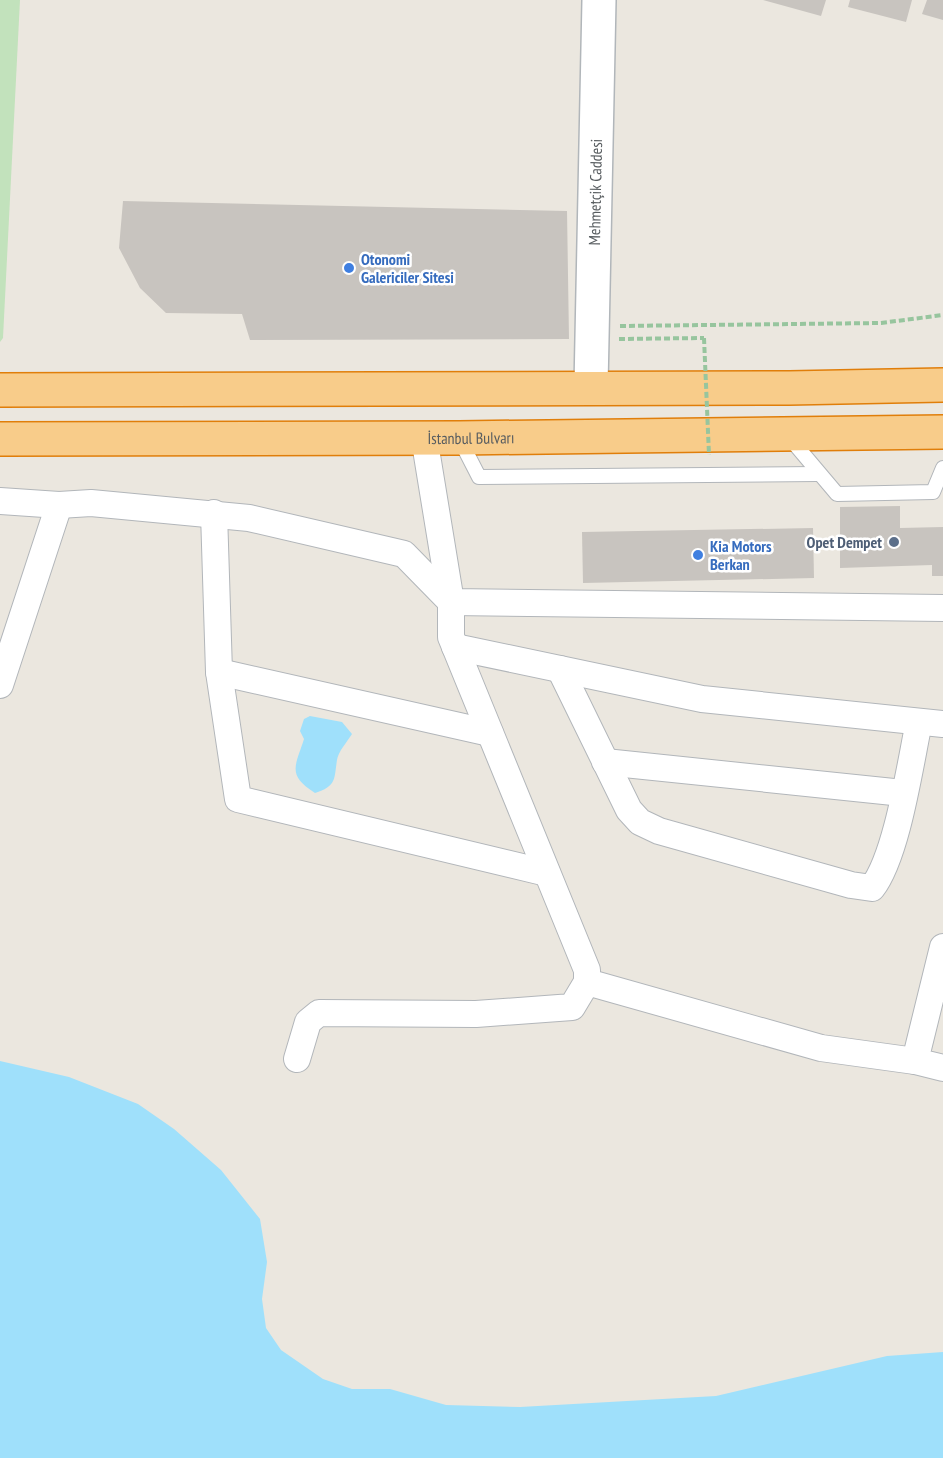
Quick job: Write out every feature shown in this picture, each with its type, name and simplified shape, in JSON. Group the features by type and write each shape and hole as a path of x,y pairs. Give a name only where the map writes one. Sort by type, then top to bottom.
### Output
{"highway":[{"path":"0,390 591,386 789,388 943,385"},
{"name":"İstanbul Bulvarı","path":"0,439 459,438 943,432"}],"main road":[{"name":"Mehmetçik Caddesi","path":"591,386 599,0"}],"street":[{"path":"297,1059 308,1022 319,1013 476,1014 572,1007 587,982 587,970 451,637 451,602 424,437"},
{"path":"0,501 59,505 91,503 249,518 404,554 451,602 943,608"},
{"path":"0,685 59,505"},
{"path":"214,513 219,672 238,799 547,873"},
{"path":"455,647 560,669 702,699 931,723 903,793 889,855 881,877 872,888 851,885 658,831 640,822 629,810 560,669"},
{"path":"219,672 490,733"},
{"path":"606,762 903,793"},
{"path":"915,1061 943,948"},
{"path":"587,982 821,1048 915,1061 943,1068"}],"lane":[{"path":"786,434 817,474 837,494 933,492 943,468"},
{"path":"459,438 479,477 817,474"}],"path":[{"path":"592,326 881,323 943,315"},
{"path":"639,339 704,338 709,454"}],"green space":[{"path":"0,0 20,0 3,338 0,342"}],"water":[{"path":"310,716 342,722 352,734 338,757 333,781 327,788 315,793 300,781 296,770 304,739 300,731 304,719"},
{"path":"0,1061 69,1077 138,1104 174,1129 221,1170 260,1219 267,1262 262,1299 266,1328 281,1350 323,1379 352,1389 390,1389 446,1405 520,1407 716,1396 887,1356 943,1352 943,1458 0,1458"}],"building":[{"path":"763,0 826,0 821,16"},
{"path":"850,0 912,0 906,22 848,7"},
{"path":"927,0 943,0 943,20 922,14"},
{"name":"Otonomi Galericiler Sitesi","path":"123,201 567,211 569,339 250,340 242,314 166,313 140,288 119,248"},
{"path":"900,506 900,528 943,527 943,576 932,576 932,565 840,568 840,507"},
{"name":"Kia Motors Berkan","path":"813,528 814,578 583,583 582,532"}],"place":[{"name":"Otonomi Galericiler Sitesi","path":"349,268"},
{"name":"Opet Dempet","path":"894,542"},
{"name":"Kia Motors Berkan","path":"698,555"}]}
